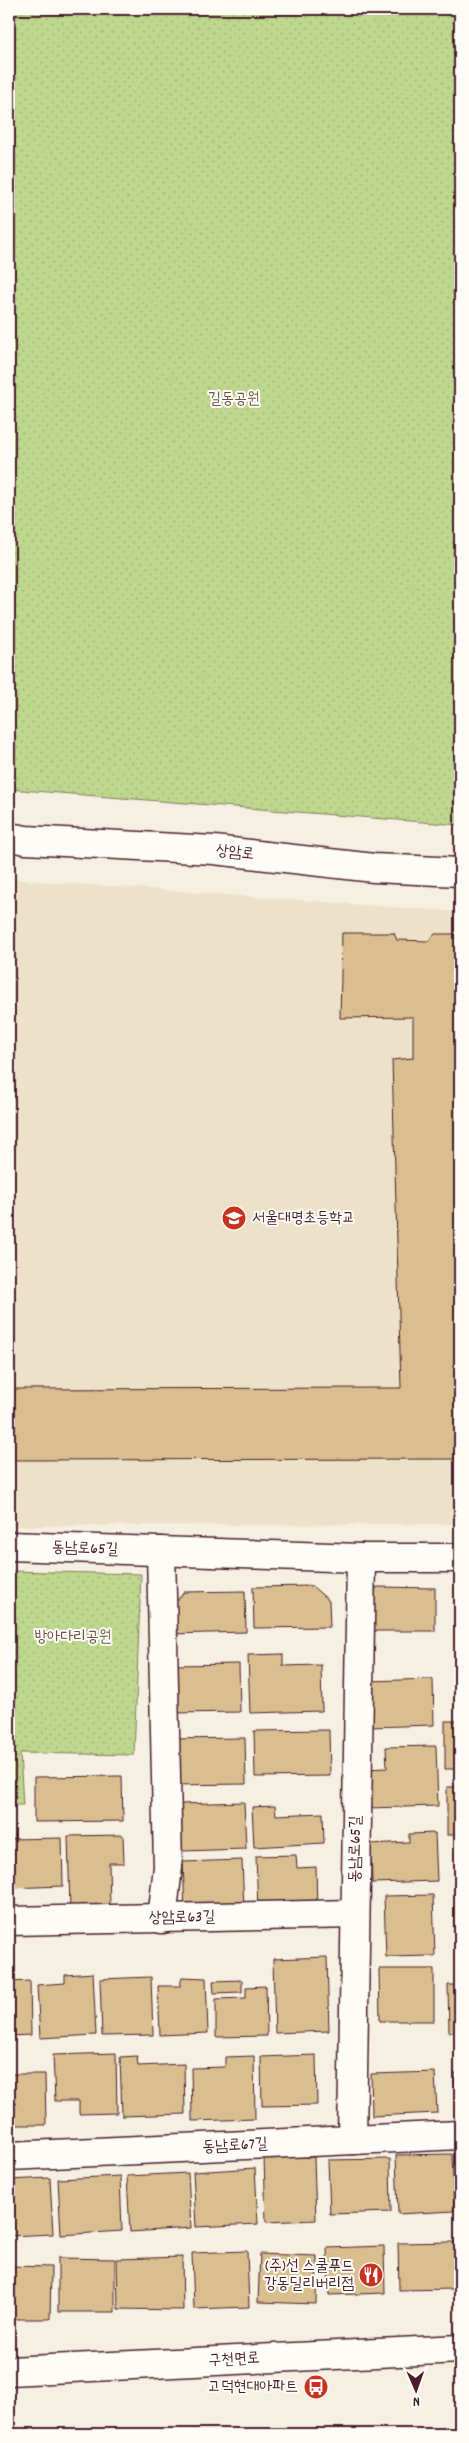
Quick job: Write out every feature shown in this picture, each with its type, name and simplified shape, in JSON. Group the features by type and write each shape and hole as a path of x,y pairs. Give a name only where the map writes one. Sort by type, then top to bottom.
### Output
{"street":[{"name":"상암로","path":"9,837 26,840 214,850 374,868 460,872"},
{"name":"동남로65길","path":"9,1546 361,1558 460,1558"},
{"path":"161,1552 168,1867 162,1918"},
{"name":"동남로65길","path":"352,2140 361,1558"},
{"name":"상암로63길","path":"9,1922 355,1914"},
{"name":"동남로67길","path":"9,2156 460,2135"},
{"name":"구천면로","path":"9,2371 460,2349"}],"shaded area":[{"name":"서울대명초등학교","path":"9,879 460,912 460,1524 9,1526"}],"green space":[{"name":"길동공원","path":"9,9 460,9 460,825 9,789"},
{"name":"방아다리공원","path":"9,1571 141,1574 134,1755 20,1753 23,1805 9,1805"}],"building":[{"path":"342,933 394,933 397,940 429,941 435,934 460,934 460,1459 9,1460 9,1389 401,1388 392,1060 413,1058 413,1017 340,1018"},
{"path":"312,1586 329,1601 330,1627 254,1628 253,1587"},
{"path":"377,1587 435,1588 435,1631 368,1631 368,1605"},
{"path":"245,1591 246,1632 171,1634 171,1608 184,1592"},
{"path":"283,1654 283,1666 321,1665 322,1711 250,1713 248,1655"},
{"path":"239,1664 240,1712 174,1713 173,1665"},
{"path":"433,1679 434,1725 370,1727 369,1681"},
{"path":"445,1721 460,1721 460,1769 445,1769"},
{"path":"329,1730 330,1776 255,1777 254,1731"},
{"path":"245,1738 246,1784 171,1785 170,1739"},
{"path":"436,1746 438,1806 368,1808 366,1769 387,1768 386,1747"},
{"path":"122,1776 123,1821 34,1822 34,1777"},
{"path":"447,1787 460,1787 460,1835 447,1835"},
{"path":"244,1802 246,1849 182,1851 180,1804"},
{"path":"275,1806 276,1815 323,1813 324,1843 254,1847 252,1807"},
{"path":"435,1833 437,1881 372,1883 371,1844 409,1842 409,1834"},
{"path":"123,1835 124,1863 109,1863 110,1909 70,1910 68,1836"},
{"path":"62,1838 63,1886 9,1888 9,1839"},
{"path":"456,1853 460,1853 460,1904 458,1904"},
{"path":"296,1855 297,1868 316,1867 317,1909 258,1910 256,1856"},
{"path":"242,1860 244,1909 185,1912 183,1862"},
{"path":"433,1895 435,1956 386,1957 384,1896"},
{"path":"454,1920 460,1920 460,1964 455,1964"},
{"path":"327,1957 329,2031 275,2033 273,1959"},
{"path":"379,1969 434,1969 434,2021 380,2021"},
{"path":"93,1973 96,2035 40,2038 37,1985 65,1983 65,1975"},
{"path":"151,1977 153,2035 102,2036 100,1979"},
{"path":"182,1977 206,1978 208,2033 160,2035 158,1986 180,1986"},
{"path":"242,1980 242,1992 214,1993 213,1981"},
{"path":"30,1981 31,2035 9,2036 9,1982"},
{"path":"448,1985 460,1985 460,2032 449,2032"},
{"path":"266,1986 267,2036 216,2037 216,1999 246,1998 246,1987"},
{"path":"116,2053 117,2113 79,2114 79,2101 55,2101 53,2055"},
{"path":"316,2055 317,2105 262,2106 261,2057"},
{"path":"137,2056 138,2066 184,2064 185,2114 122,2116 120,2057"},
{"path":"254,2056 255,2119 192,2121 191,2068 225,2067 225,2057"},
{"path":"435,2072 437,2113 372,2116 371,2074"},
{"path":"455,2073 460,2073 460,2114 455,2114"},
{"path":"9,2074 45,2074 46,2125 9,2125"},
{"path":"452,2154 454,2211 398,2214 396,2155"},
{"path":"314,2157 316,2220 266,2222 264,2158"},
{"path":"390,2159 391,2212 330,2214 328,2160"},
{"path":"255,2168 258,2224 196,2227 193,2172"},
{"path":"188,2173 191,2228 130,2232 127,2176"},
{"path":"120,2176 122,2231 61,2235 58,2179"},
{"path":"50,2178 53,2234 9,2236 9,2180"},
{"path":"455,2242 456,2289 399,2290 398,2243"},
{"path":"384,2246 385,2293 329,2295 327,2248"},
{"path":"247,2251 249,2307 194,2309 192,2253"},
{"path":"260,2254 317,2256 316,2304 258,2302"},
{"path":"182,2257 183,2310 118,2309 117,2259"},
{"path":"58,2258 115,2259 115,2312 58,2312"},
{"path":"9,2266 51,2267 50,2319 9,2319"}],"place":[{"name":"서울대명초등학교","path":"234,1218"},
{"name":"(주)선 스쿨푸드 강동딜리버리점","path":"371,2275"},
{"name":"고덕현대아파트","path":"316,2387"}]}
